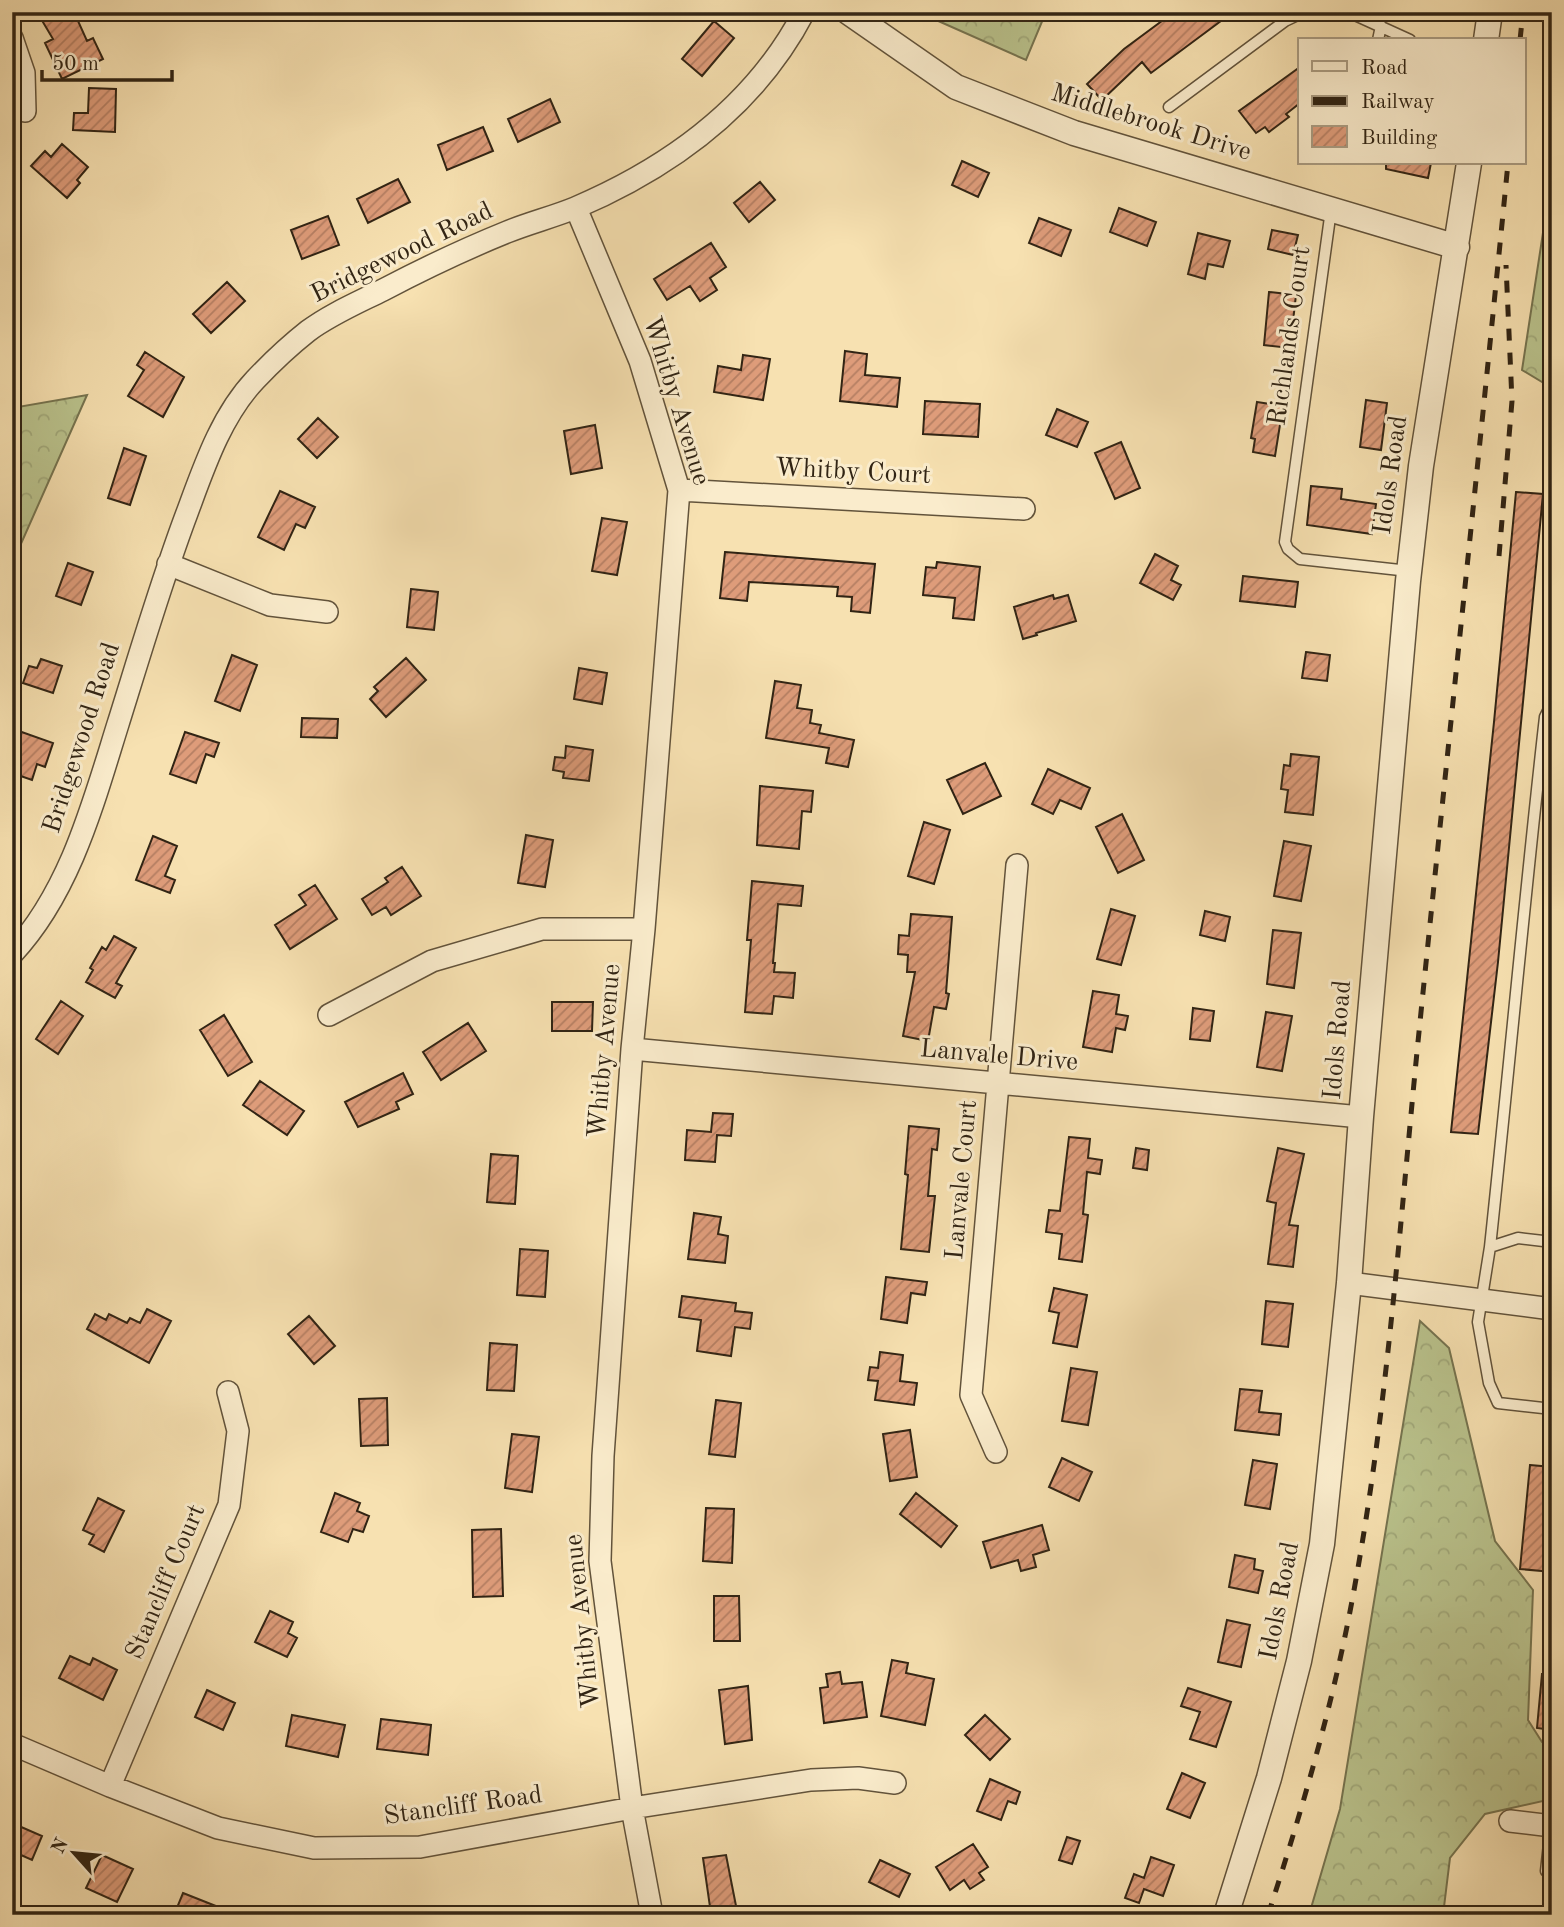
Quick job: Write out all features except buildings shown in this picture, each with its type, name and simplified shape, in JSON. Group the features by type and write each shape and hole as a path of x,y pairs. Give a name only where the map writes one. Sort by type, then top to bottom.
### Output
{"street":[{"name":"Bridgewood Road","path":"12,954 44,914 63,880 107,761 168,564 218,436 233,409 252,384 279,355 337,313 429,267 509,232 576,208 672,155 712,128 756,83 804,12"},
{"name":"Middlebrook Drive","path":"848,12 956,87 1074,133 1457,247"},
{"path":"1486,38 1490,12"},
{"path":"12,38 24,73 24,111"},
{"name":"Idols Road","path":"1226,1915 1269,1778 1300,1661 1322,1544 1349,1283 1409,571 1421,466 1469,164"},
{"name":"Whitby Avenue","path":"576,208 640,361 680,490 632,1049 603,1456 600,1561 632,1808 652,1915"},
{"name":"Whitby Court","path":"680,490 1024,509"},
{"path":"168,564 270,605 327,612"},
{"name":"Lanvale Court","path":"996,1452 971,1395 1017,865"},
{"path":"329,1015 432,961 542,929 644,929"},
{"name":"Lanvale Drive","path":"632,1049 1361,1117"},
{"path":"1349,1283 1552,1309"},
{"name":"Stancliff Court","path":"110,1786 229,1505 238,1432 229,1392"},
{"name":"Stancliff Road","path":"12,1744 218,1828 314,1848 420,1847 632,1808 811,1780 858,1778 895,1783"},
{"path":"1510,1821 1551,1826"}],"lane":[{"path":"1169,107 1285,21 1304,12"},
{"path":"1342,12 1406,38"},
{"path":"1378,38 1381,26"},
{"name":"Richlands Court","path":"1331,210 1285,542 1300,559 1409,571"},
{"path":"1552,704 1545,717 1490,1247 1478,1322 1489,1383 1498,1403 1552,1409"},
{"path":"1490,1247 1518,1238 1552,1242"},
{"path":"1551,1826 1546,1871 1552,1872"}],"green space":[{"path":"918,12 1046,12 1026,60"},
{"path":"1552,174 1552,388 1522,370"},
{"path":"87,395 12,564 12,408"},
{"path":"1420,1321 1449,1348 1495,1541 1533,1590 1528,1720 1542,1742 1552,1746 1552,1799 1485,1814 1450,1858 1443,1915 1309,1915 1340,1809"}],"railway":[{"path":"1520,38 1523,12"},
{"path":"1268,1915 1306,1790 1339,1664 1356,1579 1377,1440 1508,164"},
{"path":"1499,556 1512,401 1506,265"}]}
